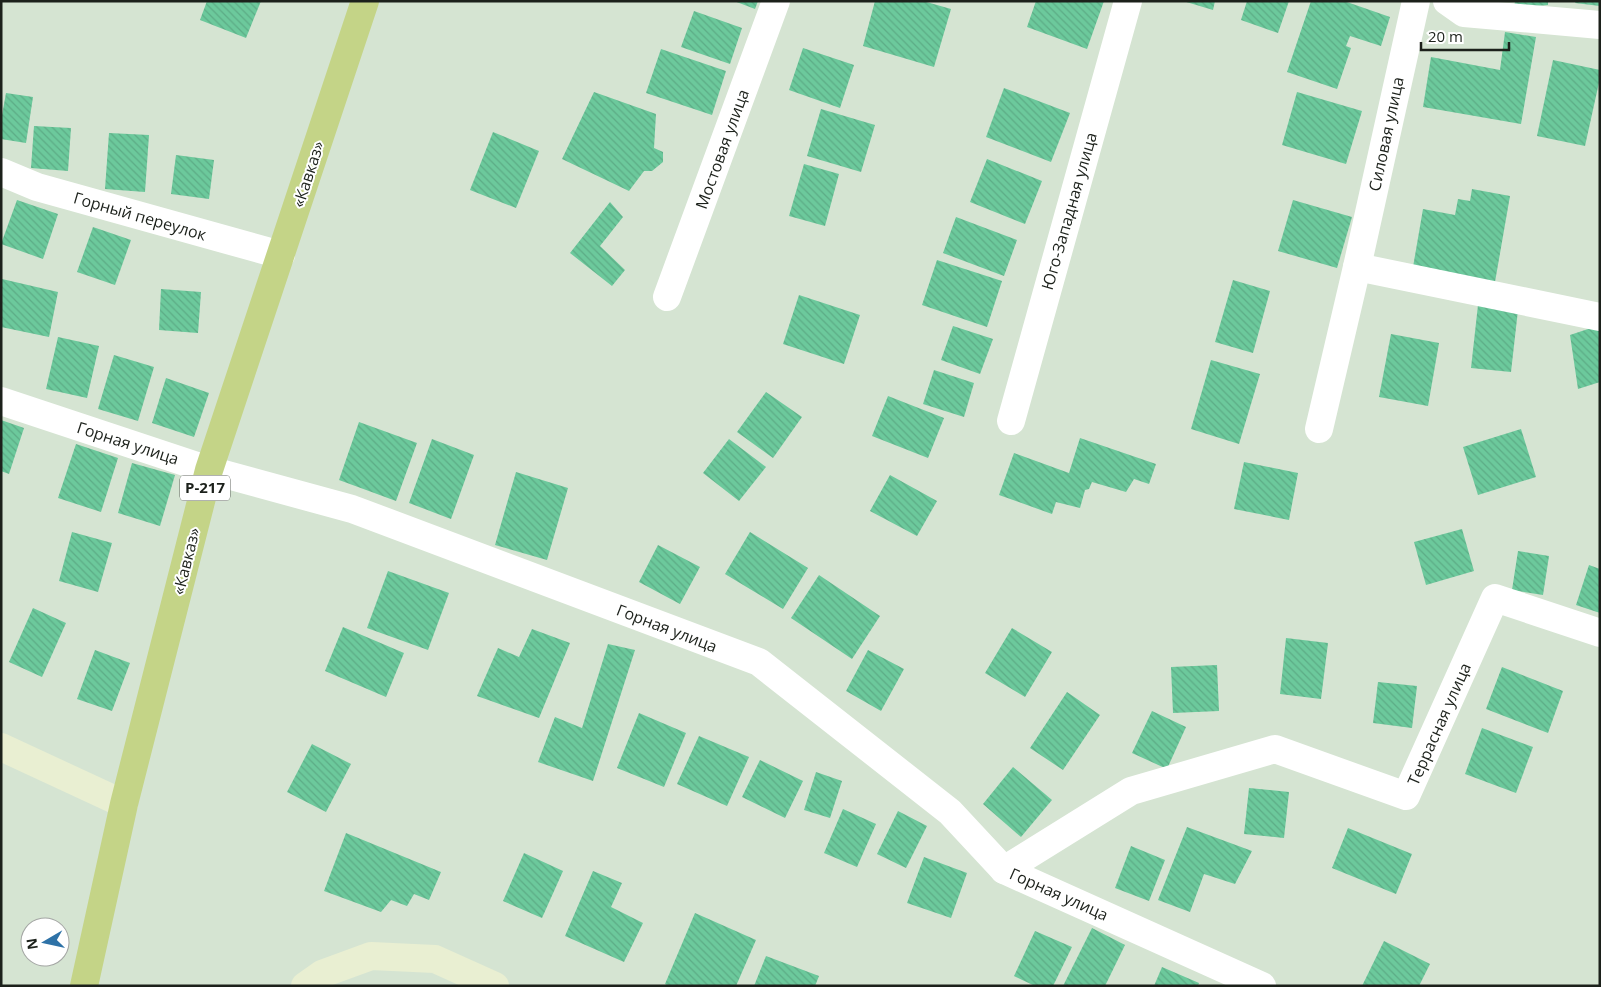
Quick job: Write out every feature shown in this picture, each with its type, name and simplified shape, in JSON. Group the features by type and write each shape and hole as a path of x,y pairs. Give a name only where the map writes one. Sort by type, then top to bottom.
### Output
{"highway":[{"name":"«Кавказ»","path":"84,986 124,804 209,470 365,1"}],"main road":[{"path":"1,747 124,804"},
{"path":"305,986 322,974 370,956 435,959 495,986"}],"street":[{"name":"Мостовая улица","path":"667,297 776,1"},
{"name":"Юго-Западная улица","path":"1011,420 1128,1"},
{"name":"Силовая улица","path":"1319,429 1416,1"},
{"path":"1447,1 1464,13 1600,25"},
{"name":"Горный переулок","path":"1,172 37,187 281,255"},
{"path":"1357,268 1600,317"},
{"name":"Горная улица","path":"1,401 209,470 352,509 758,662 950,812 1004,870 1262,986"},
{"name":"Террасная улица","path":"1004,870 1131,791 1276,749 1406,796 1495,598 1600,633"}],"building":[{"path":"207,1 261,1 246,38 200,20"},
{"path":"734,1 758,1 755,9"},
{"path":"875,1 923,1 951,9 934,67 863,46"},
{"path":"1036,1 1104,1 1087,49 1027,27"},
{"path":"1183,1 1215,1 1213,10"},
{"path":"1247,1 1289,1 1278,33 1241,20"},
{"path":"1311,1 1344,1 1390,17 1381,46 1350,36 1346,46 1351,48 1337,89 1287,72"},
{"path":"1515,1 1548,1 1548,5 1514,8"},
{"path":"1576,1 1600,1 1600,6 1575,3"},
{"path":"694,11 742,28 730,64 681,47"},
{"path":"1505,32 1536,37 1521,124 1423,107 1431,57 1500,70"},
{"path":"803,48 854,65 840,108 789,90"},
{"path":"661,49 726,71 712,115 646,93"},
{"path":"1553,60 1600,70 1600,78 1585,146 1537,136"},
{"path":"1004,88 1070,113 1051,162 986,137"},
{"path":"594,92 656,114 654,148 663,152 663,162 652,171 644,171 629,191 562,159"},
{"path":"1297,92 1362,111 1346,164 1282,145"},
{"path":"6,93 33,97 26,143 1,139 1,121"},
{"path":"821,109 875,125 861,172 807,156"},
{"path":"34,126 71,128 68,171 31,168"},
{"path":"493,132 539,151 516,208 470,190"},
{"path":"109,133 149,135 145,192 105,189"},
{"path":"176,155 214,160 209,199 171,194"},
{"path":"987,159 1042,181 1025,224 970,202"},
{"path":"804,164 839,174 825,226 789,216"},
{"path":"1472,189 1510,196 1495,282 1413,267 1423,209 1455,215 1458,199 1470,201"},
{"path":"17,200 58,214 43,259 1,244"},
{"path":"1293,200 1352,217 1337,268 1278,251"},
{"path":"610,202 623,217 600,246 625,270 612,286 570,253"},
{"path":"956,217 1017,240 1004,276 943,253"},
{"path":"93,227 131,240 115,285 77,272"},
{"path":"937,260 1002,281 987,327 922,305"},
{"path":"2,279 58,292 49,337 1,327"},
{"path":"1233,280 1270,291 1253,353 1215,342"},
{"path":"161,289 201,292 198,333 159,330"},
{"path":"799,295 860,315 844,364 783,344"},
{"path":"1478,305 1518,310 1511,372 1471,368"},
{"path":"953,326 993,339 980,374 941,360"},
{"path":"1591,328 1600,330 1600,382 1578,389 1570,335"},
{"path":"1391,334 1439,343 1428,406 1379,397"},
{"path":"58,337 99,346 87,398 46,389"},
{"path":"114,355 154,367 138,421 98,409"},
{"path":"1211,360 1260,374 1239,444 1191,429"},
{"path":"934,370 974,383 964,417 923,404"},
{"path":"166,378 209,393 194,437 152,423"},
{"path":"766,392 802,417 773,458 737,432"},
{"path":"888,396 944,418 928,458 872,436"},
{"path":"1,420 24,428 9,474 1,471"},
{"path":"359,422 417,443 396,501 339,480"},
{"path":"1521,429 1536,477 1478,495 1463,447"},
{"path":"1080,438 1156,464 1149,484 1134,479 1126,492 1092,482 1089,489 1085,490 1080,508 1056,502 1052,514 999,495 1014,453 1069,473"},
{"path":"432,439 474,455 451,519 409,503"},
{"path":"729,439 766,467 739,501 703,473"},
{"path":"76,444 118,458 101,512 58,498"},
{"path":"1244,462 1298,473 1289,520 1234,509"},
{"path":"132,463 175,475 160,526 118,513"},
{"path":"516,472 568,488 547,560 495,545"},
{"path":"890,475 937,501 917,536 870,511"},
{"path":"1462,529 1474,571 1426,585 1414,542"},
{"path":"72,532 112,543 98,592 59,581"},
{"path":"750,532 808,568 783,609 725,574"},
{"path":"658,545 700,567 680,604 639,582"},
{"path":"1518,551 1549,556 1543,595 1512,590"},
{"path":"1589,565 1600,569 1600,613 1576,605"},
{"path":"388,571 449,593 428,650 367,628"},
{"path":"819,575 880,616 852,659 791,618"},
{"path":"33,608 66,623 42,677 9,662"},
{"path":"343,627 404,653 386,697 325,671"},
{"path":"1012,628 1052,652 1025,697 985,673"},
{"path":"532,629 570,643 539,718 477,696 498,648 519,657"},
{"path":"1286,638 1328,643 1321,699 1280,694"},
{"path":"608,644 635,650 593,781 538,762 555,717 582,728"},
{"path":"95,650 130,663 112,711 77,699"},
{"path":"868,650 904,669 881,711 846,691"},
{"path":"1217,665 1219,711 1173,713 1171,667"},
{"path":"1502,667 1563,691 1548,733 1486,709"},
{"path":"1378,682 1417,686 1412,728 1373,723"},
{"path":"1067,692 1100,715 1063,770 1030,748"},
{"path":"1152,711 1186,727 1167,769 1132,753"},
{"path":"639,713 686,733 664,787 617,768"},
{"path":"1482,728 1533,747 1516,793 1465,774"},
{"path":"699,736 749,757 727,806 677,784"},
{"path":"312,744 351,764 326,812 287,792"},
{"path":"760,760 803,781 785,818 742,797"},
{"path":"1013,767 1052,800 1021,837 983,804"},
{"path":"816,772 842,781 830,818 804,810"},
{"path":"1249,788 1289,792 1284,838 1244,834"},
{"path":"843,809 876,824 857,867 824,853"},
{"path":"898,811 927,826 906,868 877,854"},
{"path":"1187,827 1252,851 1235,884 1204,874 1190,912 1158,900"},
{"path":"1348,828 1412,854 1396,894 1332,868"},
{"path":"346,833 441,872 429,900 414,894 407,906 391,900 381,912 324,891"},
{"path":"1131,846 1165,860 1149,901 1115,888"},
{"path":"524,853 563,871 542,918 503,901"},
{"path":"924,857 967,873 951,918 907,903"},
{"path":"593,871 622,883 611,907 643,923 624,962 565,936"},
{"path":"695,913 756,940 736,986 668,986 665,984"},
{"path":"1092,928 1125,945 1105,986 1063,986"},
{"path":"1035,931 1072,947 1053,986 1035,986 1014,976"},
{"path":"1384,941 1430,964 1419,986 1362,986"},
{"path":"766,956 819,976 815,986 754,986"},
{"path":"1162,967 1199,983 1198,986 1154,986"}]}
